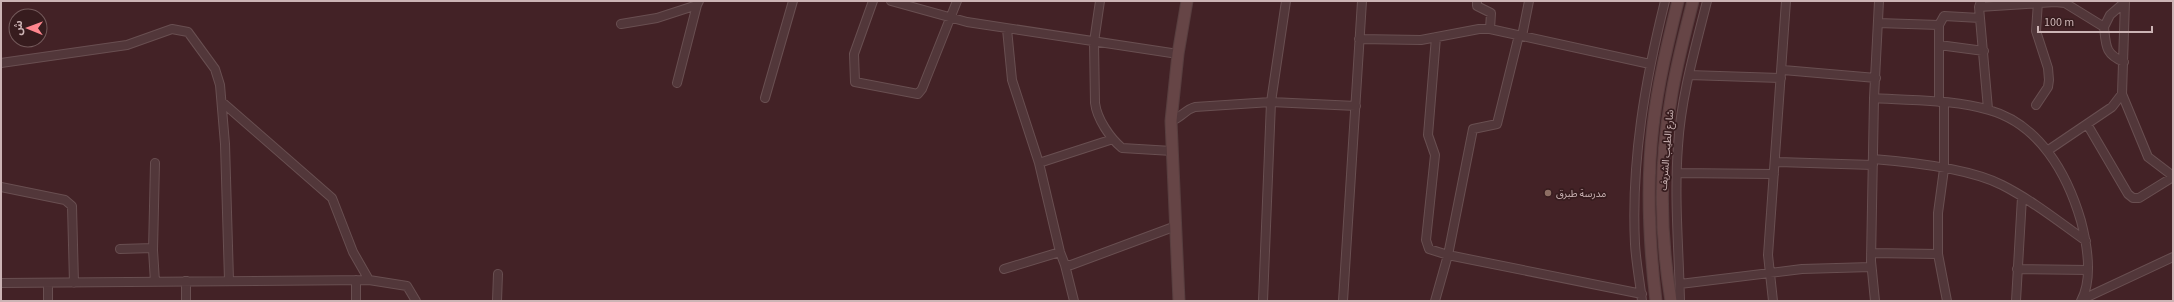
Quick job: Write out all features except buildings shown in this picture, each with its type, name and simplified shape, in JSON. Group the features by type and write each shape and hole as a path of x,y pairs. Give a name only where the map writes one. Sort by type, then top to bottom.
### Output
{"main road":[{"path":"1179,301 1171,121 1178,54 1187,1"},
{"name":"شارع الطيب الشريف","path":"1656,301 1650,222 1653,127 1664,60 1678,1"},
{"name":"شارع الطيب الشريف","path":"1671,301 1662,232 1663,167 1670,99 1693,1"}],"street":[{"path":"765,98 794,1"},
{"path":"873,1 854,54 855,78 858,84 919,93 957,1"},
{"path":"891,1 950,19 1007,29 1178,54"},
{"path":"1100,1 1094,42 1096,108 1113,139 1123,148 1172,151"},
{"path":"1263,301 1271,102 1286,1"},
{"path":"1343,301 1362,1"},
{"path":"1477,1 1477,6 1491,15 1490,29"},
{"path":"1435,301 1448,255 1473,129 1497,124 1529,1"},
{"path":"1436,38 1428,135 1435,155 1427,245 1429,249 1448,255 1642,298 1635,245 1635,176 1640,126 1650,64 1665,1"},
{"path":"1680,301 1677,173 1682,110 1707,1"},
{"path":"1772,301 1768,273 1768,255 1786,1"},
{"path":"1875,301 1871,253 1874,98 1879,1"},
{"path":"2124,62 2113,57 2108,52 2104,27 2110,15 2125,1"},
{"path":"2087,124 2128,194 2133,198 2139,198 2173,176 2148,157 2122,94 2125,1"},
{"path":"1988,109 1980,4 2038,2 2065,3 2104,27"},
{"path":"2036,105 2048,87 2049,80 2048,68 2036,31 2038,2"},
{"path":"621,24 657,18 698,3"},
{"path":"676,83 698,3"},
{"path":"1947,301 1938,254 1938,213 1944,169 1939,25 1944,16 1980,18"},
{"path":"1878,23 1939,25"},
{"path":"1,63 127,45 166,30 177,29 188,32 215,69 222,102 229,280"},
{"path":"1007,29 1012,80 1039,163 1060,252 1066,265 1074,301"},
{"path":"1359,39 1421,40 1479,29 1490,29 1650,64"},
{"path":"1939,45 1984,51"},
{"path":"1689,75 1782,74 1876,78"},
{"path":"2047,151 2112,107 2122,94"},
{"path":"1874,98 1942,103 1988,109 2010,118 2023,126 2043,145 2064,177 2079,214 2086,241 2088,270 2083,300"},
{"path":"222,102 332,198 353,252 369,280"},
{"path":"1171,121 1181,117 1187,110 1195,107 1271,102 1356,106"},
{"path":"1039,163 1113,139"},
{"path":"1775,162 1900,161 1980,177 2001,184 2086,241"},
{"path":"155,163 153,248 155,282"},
{"path":"1677,173 1774,174"},
{"path":"1,187 65,200 70,203 72,206 74,283"},
{"path":"2016,301 2022,197"},
{"path":"1066,265 1071,265 1176,226"},
{"path":"120,249 153,248"},
{"path":"1004,269 1060,252"},
{"path":"1871,253 1938,254"},
{"path":"2083,300 2173,257"},
{"path":"1680,284 1802,269 1871,267"},
{"path":"2017,269 2088,270"},
{"path":"497,301 498,274"},
{"path":"356,280 356,301"},
{"path":"1,283 369,280 407,286 416,301"},
{"path":"186,281 186,301"},
{"path":"48,283 48,301"}],"place":[{"name":"مدرسة طبرق","path":"1548,193"}]}
